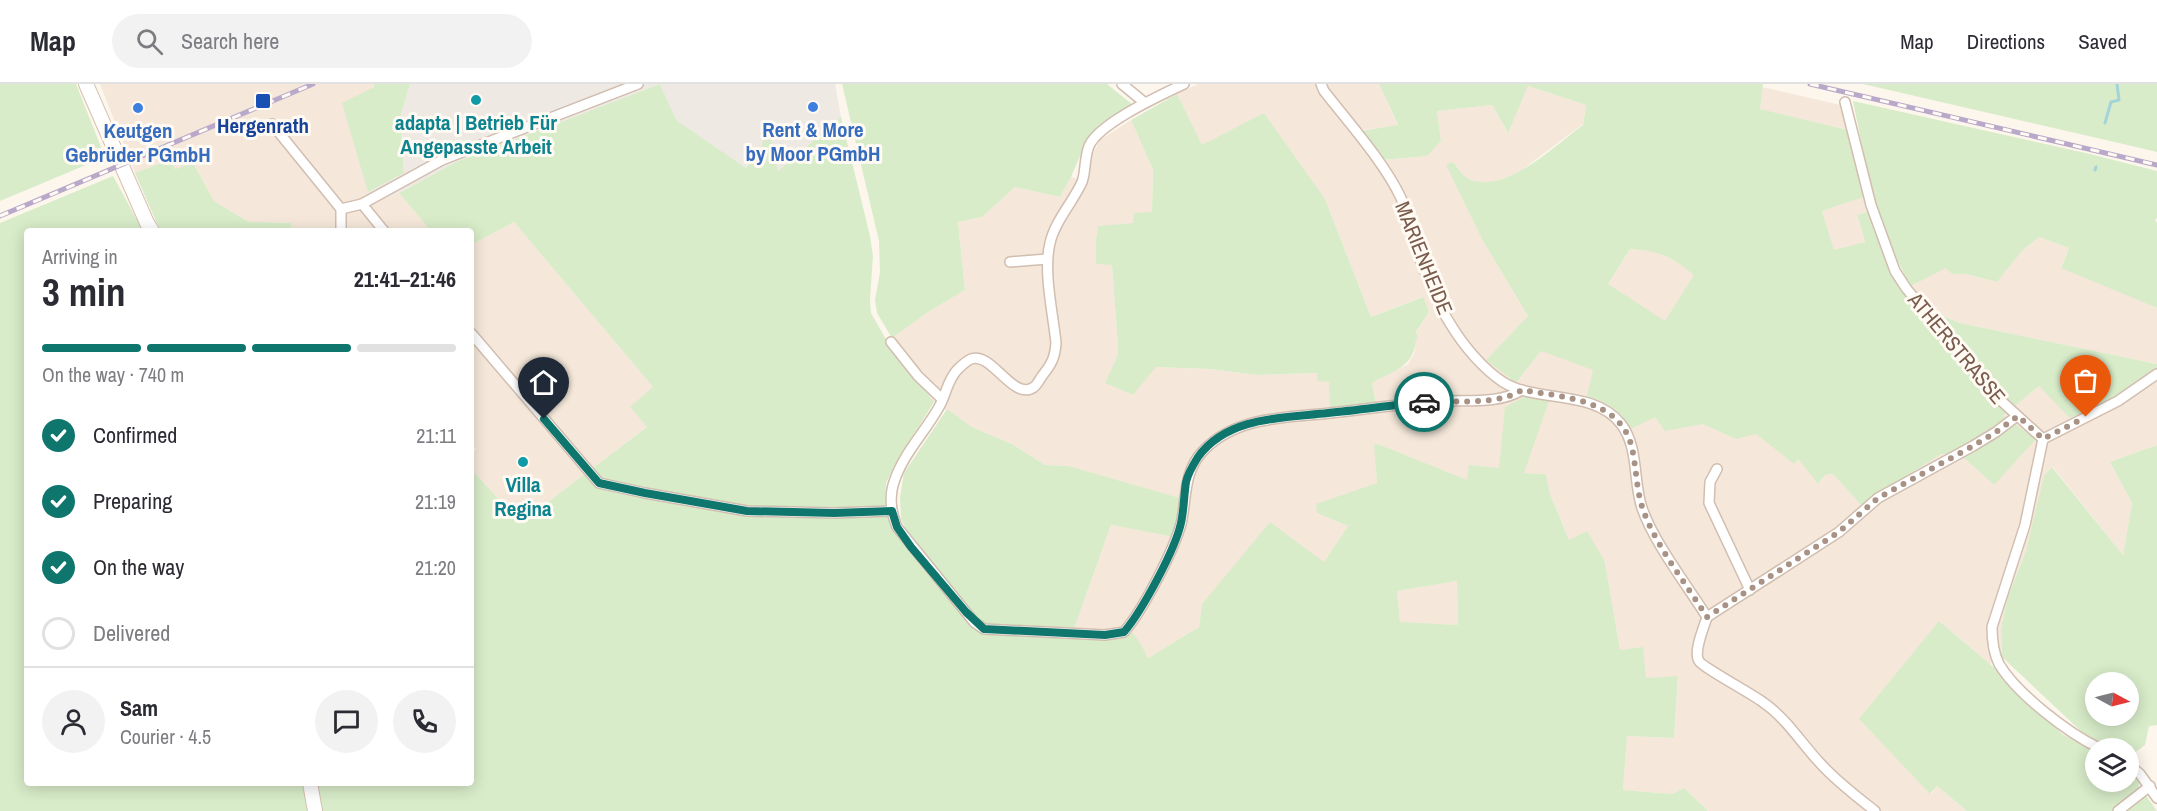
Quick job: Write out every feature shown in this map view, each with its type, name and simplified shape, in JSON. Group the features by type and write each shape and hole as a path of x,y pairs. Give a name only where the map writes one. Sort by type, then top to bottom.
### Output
{"street":[{"path":"86,84 150,228"},
{"path":"341,209 362,204 442,160 639,84"},
{"path":"1122,84 1145,103"},
{"path":"1184,84 1145,103 1103,131 1090,143 1084,160 1083,180 1050,241 1047,259 1056,343 1056,356 1051,365 1034,387 1027,389 1017,388 984,360 977,358 969,360 956,371 946,387 941,405 900,467 892,489 892,511 897,527 966,612 984,629 1105,635 1124,632 1145,600 1174,544 1181,523 1186,480 1192,466 1203,452 1233,429 1277,417 1426,402 1500,399 1513,396 1522,390"},
{"name":"MARIENHEIDE","path":"1321,84 1387,174 1401,199 1420,259 1450,325 1479,361 1503,382 1522,390 1583,401 1610,414 1622,424 1631,447 1641,506 1649,526 1707,617"},
{"name":"ATHERSTRASSE","path":"1845,102 1871,205 1895,271 1906,288 1973,370 2043,439"},
{"path":"272,124 341,209 341,228"},
{"path":"362,204 382,228"},
{"path":"1010,262 1047,259"},
{"path":"474,337 599,483 747,511 834,513 892,511"},
{"path":"891,342 918,376 942,399"},
{"path":"2085,740 2064,727 2021,689 1999,663 1992,643 1994,620 2025,525 2043,439 2118,401 2157,374"},
{"path":"1875,811 1822,765 1766,704 1698,661 1700,639 1707,617 1839,532 1878,498 1973,446 2018,416"},
{"path":"1718,469 1710,482 1709,503 1750,590"},
{"path":"2139,773 2157,798"},
{"path":"311,786 315,811"},
{"path":"2118,811 2150,786"}],"shaded area":[{"path":"100,84 373,84 372,203 399,193 428,228 291,228 292,223 249,222 214,201 193,163 175,169 171,159 135,173"},
{"path":"410,84 660,84 456,162 399,193 372,203 368,192 404,173 400,118"},
{"path":"660,84 835,84 841,117 778,171 768,127 760,151 746,168 675,120"},
{"path":"1198,84 1379,84 1398,126 1361,130 1383,160 1427,156 1441,141 1437,111 1492,105 1507,132 1528,86 1586,105 1583,124 1519,172 1503,179 1485,184 1466,178 1453,162 1483,241 1528,316 1486,360 1516,383 1555,333 1608,284 1630,249 1658,252 1678,262 1709,286 1756,434 1794,463 1798,459 1819,483 1825,475 1833,474 1861,505 1940,454 1965,459 1994,485 2003,416 2039,386 2157,370 2157,445 2110,462 2132,503 2123,555 2053,467 2026,551 2008,595 2001,628 2002,657 1990,664 1939,621 1931,794 1937,786 1967,811 1708,811 1684,788 1672,794 1623,790 1627,736 1674,738 1678,677 1646,679 1620,650 1605,562 1569,540 1550,494 1546,474 1523,473 1548,401 1499,469 1468,481 1378,444 1375,445 1377,483 1317,513 1348,526 1324,562 1202,604 1199,627 1148,658 1141,644 1124,635 1074,637 1074,629 1111,525 1174,537 1182,499 1069,466 1045,465 1012,444 972,427 934,402 887,341 928,312 965,290 958,222 982,217 1015,187 1060,197 1071,177 1086,181 1090,159 1100,140 1131,120 1153,170 1152,212 1134,223 1096,264 1112,264 1118,347 1117,357 1106,383 1133,395 1155,367 1209,369 1257,375 1318,373 1329,382 1376,403 1372,383 1408,364 1415,352 1416,333 1429,312 1422,297 1371,317 1325,199 1202,146 1177,94"},
{"path":"1762,87 1841,105 1848,130 1759,109"},
{"path":"1864,197 1868,212 1857,216 1865,242 1834,251 1822,211"},
{"path":"514,222 653,387 647,427 536,511 515,517 474,472 474,451 476,449 474,446 474,243"},
{"path":"2039,237 2069,248 2061,267 2157,308 2157,364 1960,323 1936,313 1929,320 1911,286 1946,267 1952,274 1966,274 1997,282 2022,251"},
{"path":"1457,581 1458,625 1400,623 1397,591"}],"green space":[{"path":"0,84 76,84 105,157 0,201"},
{"path":"373,84 410,84 400,118 404,173 368,192 342,103 374,87"},
{"path":"660,84 676,120 746,168 760,151 768,125 778,171 841,117 870,236 873,256 871,313 887,341 934,402 886,483 885,507 897,536 929,576 981,633 1123,635 1131,631 1148,658 1199,627 1202,604 1270,522 1324,562 1348,526 1317,513 1316,504 1377,483 1374,445 1378,444 1467,480 1469,465 1499,468 1505,407 1526,396 1549,401 1524,473 1546,474 1550,494 1569,540 1587,531 1605,562 1620,650 1643,647 1646,678 1678,676 1674,738 1627,736 1623,790 1672,794 1684,788 1708,811 0,811 0,223 113,176 141,228 24,228 24,786 474,786 474,472 515,517 536,511 647,427 630,407 653,387 514,222 474,243 474,228 428,228 399,193 456,162","holes":["1457,581 1458,625 1400,622 1397,591"]},
{"path":"842,84 1107,84 1133,105 1086,142 1060,197 1015,187 982,217 958,222 965,290 928,312 892,338 877,313 875,300 880,272 879,241"},
{"path":"1379,84 1763,84 1760,109 1848,130 1864,197 1822,211 1834,250 1865,242 1857,215 1868,212 1892,273 1930,319 1935,313 1960,323 2157,364 2157,370 2118,398 2070,418 2039,386 2003,416 2036,439 1994,485 1965,459 1941,454 1861,505 1833,474 1825,475 1818,484 1798,459 1794,464 1756,434 1736,439 1703,424 1665,431 1655,417 1631,429 1622,416 1612,408 1587,396 1593,370 1541,351 1516,383 1486,360 1528,316 1483,241 1446,165 1453,162 1467,178 1483,182 1498,180 1514,174 1529,166 1583,125 1586,105 1528,86 1508,133 1492,105 1437,111 1441,141 1427,156 1382,160 1360,131 1398,125","holes":["1630,249 1665,256 1694,275 1665,321 1608,284"]},
{"path":"1863,84 2157,84 2157,152 2123,144"},
{"path":"1177,94 1202,145 1264,113 1325,199 1371,317 1423,297 1429,312 1416,332 1418,338 1411,356 1401,367 1372,383 1376,404 1330,408 1329,382 1317,381 1317,373 1257,375 1209,369 1156,367 1133,395 1105,383 1117,357 1118,347 1112,265 1096,264 1098,226 1133,223 1134,213 1152,212 1153,170 1131,120"},
{"path":"1853,101 2157,171 2157,218 2155,220 2157,223 2157,308 2061,268 2069,248 2039,237 2022,251 1997,282 1966,274 1952,274 1946,268 1911,286 1889,242 1881,219 1868,173"},
{"path":"171,159 175,169 193,163 214,201 249,222 292,223 291,228 159,228 135,173"},
{"path":"947,409 972,427 1012,444 1045,465 1069,466 1183,499 1174,537 1111,525 1074,629 988,626 978,619 909,536 901,519 900,497 904,473"},
{"path":"2157,445 2157,725 2149,726 2145,745 2139,749 2139,738 2093,738 2084,734 2002,657 2001,628 2008,596 2026,551 2044,476 2052,467 2123,555 2132,503 2110,462"},
{"path":"1939,621 1990,664 2062,734 2085,747 2085,792 2139,792 2139,786 2157,811 1967,811 1937,786 1930,794 1859,719"}],"waterway":[{"path":"2105,123 2111,102 2119,100 2117,84"}],"railway":[{"path":"0,216 313,84"},
{"path":"1810,84 2157,165"}],"way so far":[{"path":"1424,402 1500,399 1513,396 1522,390 1583,401 1610,414 1622,424 1631,447 1641,506 1649,526 1707,617 1839,532 1878,498 1895,487 1973,446 2018,416 2043,439 2086,417"}],"place":[{"name":"adapta | Betrieb Für Angepasste Arbeit","path":"476,100"},
{"name":"Hergenrath","path":"263,101"},
{"name":"Rent & More by Moor PGmbH","path":"813,107"},
{"name":"Keutgen Gebrüder PGmbH","path":"138,108"},
{"name":"Villa Regina","path":"523,462"}],"route":[{"path":"544,419 599,483 747,511 834,513 892,511 897,527 911,547 974,622 984,629 1105,635 1124,632 1145,600 1174,544 1181,523 1186,480 1192,466 1203,452 1220,437 1233,429 1269,418 1424,402"}]}
